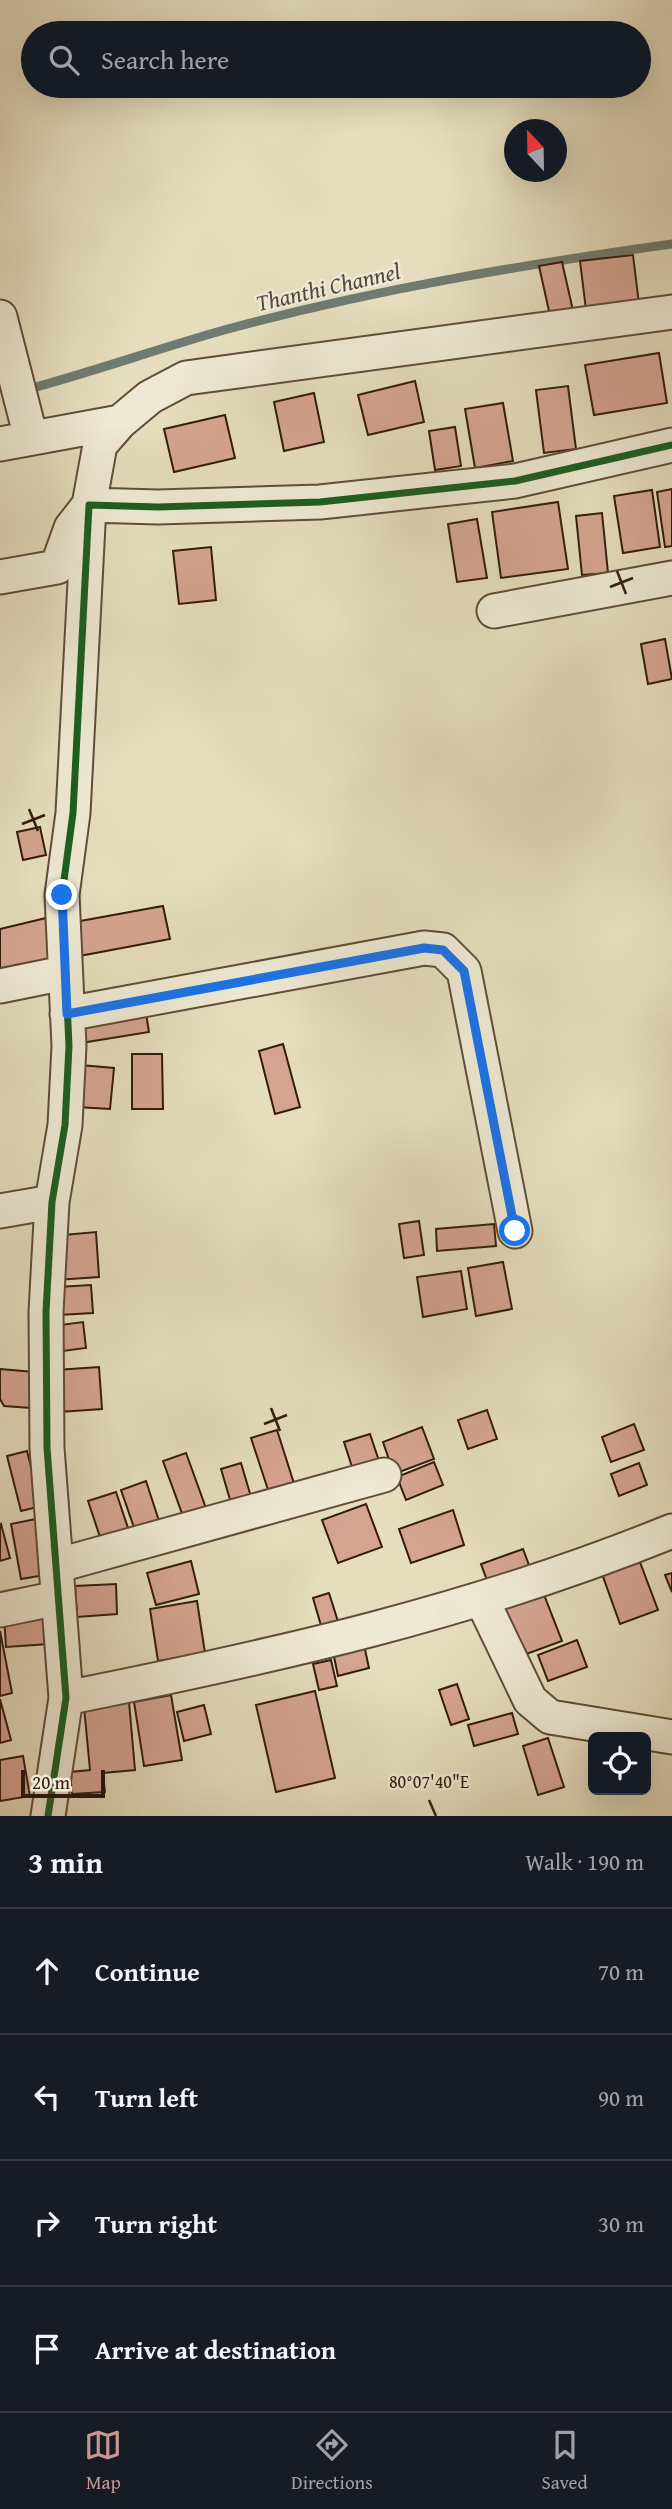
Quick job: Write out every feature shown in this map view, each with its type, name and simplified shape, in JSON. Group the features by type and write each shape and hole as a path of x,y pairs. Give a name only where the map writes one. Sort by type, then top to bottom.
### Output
{"street":[{"path":"48,1816 66,1698 58,1565 47,1448 46,1312 52,1202 65,1125 67,1014 62,895 73,813 89,505 100,445 120,422 150,397 186,378 672,312"},
{"path":"0,317 19,392 15,441 120,422"},
{"path":"89,505 158,507 320,502 515,481 672,444"},
{"path":"0,577 57,567 71,528 89,505"},
{"path":"494,611 672,578"},
{"path":"67,1014 424,948 443,950 464,971 515,1231"},
{"path":"0,986 64,973"},
{"path":"0,1211 52,1202"},
{"path":"58,1565 384,1475"},
{"path":"66,1698 323,1644 482,1600 600,1560 672,1531"},
{"path":"0,1610 58,1598"},
{"path":"482,1600 530,1700 550,1717 672,1737"}],"building":[{"path":"633,255 639,304 586,310 580,261"},
{"path":"562,262 574,315 551,320 539,266"},
{"path":"659,353 667,403 594,415 585,365"},
{"path":"415,381 424,422 368,435 358,395"},
{"path":"568,386 576,449 544,453 536,390"},
{"path":"314,393 324,442 284,451 274,402"},
{"path":"503,403 513,461 475,468 465,409"},
{"path":"225,415 235,458 174,472 164,429"},
{"path":"455,427 461,466 435,470 429,431"},
{"path":"672,489 672,546 665,547 657,492"},
{"path":"652,490 660,547 623,553 614,496"},
{"path":"558,502 568,569 501,578 492,512"},
{"path":"602,513 608,573 582,575 576,516"},
{"path":"477,519 487,578 457,582 448,524"},
{"path":"211,547 216,600 179,604 173,551"},
{"path":"665,639 672,679 648,684 641,644"},
{"path":"40,827 46,855 23,860 17,832"},
{"path":"163,906 170,939 74,957 69,923"},
{"path":"46,918 57,964 0,978 0,929"},
{"path":"145,1007 149,1032 81,1043 78,1019"},
{"path":"283,1044 300,1107 275,1114 259,1051"},
{"path":"132,1054 162,1054 163,1109 132,1109"},
{"path":"80,1065 114,1068 110,1109 77,1107"},
{"path":"419,1221 424,1255 404,1258 399,1224"},
{"path":"494,1224 496,1246 437,1251 436,1229"},
{"path":"96,1232 99,1277 56,1280 53,1236"},
{"path":"503,1262 512,1309 476,1316 468,1268"},
{"path":"461,1271 467,1309 423,1317 417,1277"},
{"path":"91,1285 93,1313 59,1315 58,1287"},
{"path":"83,1322 86,1348 63,1351 60,1325"},
{"path":"99,1367 102,1409 59,1412 56,1370"},
{"path":"0,1369 34,1372 31,1408 4,1406 0,1399"},
{"path":"487,1410 497,1439 468,1449 458,1420"},
{"path":"634,1424 644,1450 611,1462 602,1437"},
{"path":"422,1427 434,1459 394,1474 383,1442"},
{"path":"277,1430 297,1493 272,1502 251,1438"},
{"path":"370,1434 379,1461 353,1470 344,1442"},
{"path":"27,1451 41,1506 21,1511 7,1456"},
{"path":"186,1453 207,1511 184,1519 163,1461"},
{"path":"434,1462 443,1485 406,1500 397,1477"},
{"path":"241,1463 254,1507 234,1513 221,1469"},
{"path":"639,1463 647,1485 619,1496 611,1474"},
{"path":"146,1481 161,1527 137,1536 121,1490"},
{"path":"116,1492 130,1534 102,1543 88,1501"},
{"path":"366,1504 382,1547 338,1563 322,1520"},
{"path":"453,1510 464,1545 411,1563 399,1529"},
{"path":"41,1518 51,1574 21,1579 11,1524"},
{"path":"0,1525 10,1558 0,1561"},
{"path":"523,1549 533,1576 491,1591 481,1564"},
{"path":"638,1557 658,1610 620,1624 601,1571"},
{"path":"191,1561 199,1594 156,1605 147,1573"},
{"path":"672,1573 672,1592 665,1575"},
{"path":"116,1584 117,1614 77,1617 75,1586"},
{"path":"541,1587 562,1641 521,1656 501,1601"},
{"path":"329,1593 341,1631 324,1636 313,1598"},
{"path":"197,1601 205,1653 158,1661 150,1609"},
{"path":"47,1613 49,1644 6,1647 4,1616"},
{"path":"0,1631 12,1693 0,1696"},
{"path":"363,1640 369,1668 338,1676 332,1647"},
{"path":"577,1640 587,1667 548,1681 538,1655"},
{"path":"331,1660 337,1686 319,1690 313,1664"},
{"path":"457,1684 469,1719 451,1725 439,1690"},
{"path":"315,1691 335,1778 276,1792 256,1705"},
{"path":"171,1695 182,1760 144,1766 134,1702"},
{"path":"0,1699 11,1740 0,1743"},
{"path":"129,1702 135,1770 103,1773 105,1792 72,1794 70,1772 90,1770 84,1707"},
{"path":"204,1705 211,1734 184,1741 177,1712"},
{"path":"512,1713 518,1734 474,1746 468,1725"},
{"path":"548,1738 564,1787 538,1795 523,1746"},
{"path":"23,1756 30,1796 0,1801 0,1760"}],"waterway":[{"name":"Thanthi Channel","path":"25,390 224,330 335,303 503,270 672,244"}],"cycle path":[{"path":"48,1816 66,1698 47,1448 46,1312 52,1202 65,1125 69,1046 62,895 73,813 89,505 158,507 320,502 515,481 672,445"}],"route":[{"path":"62,895 67,1014 424,948 443,950 464,971 515,1231"}]}
